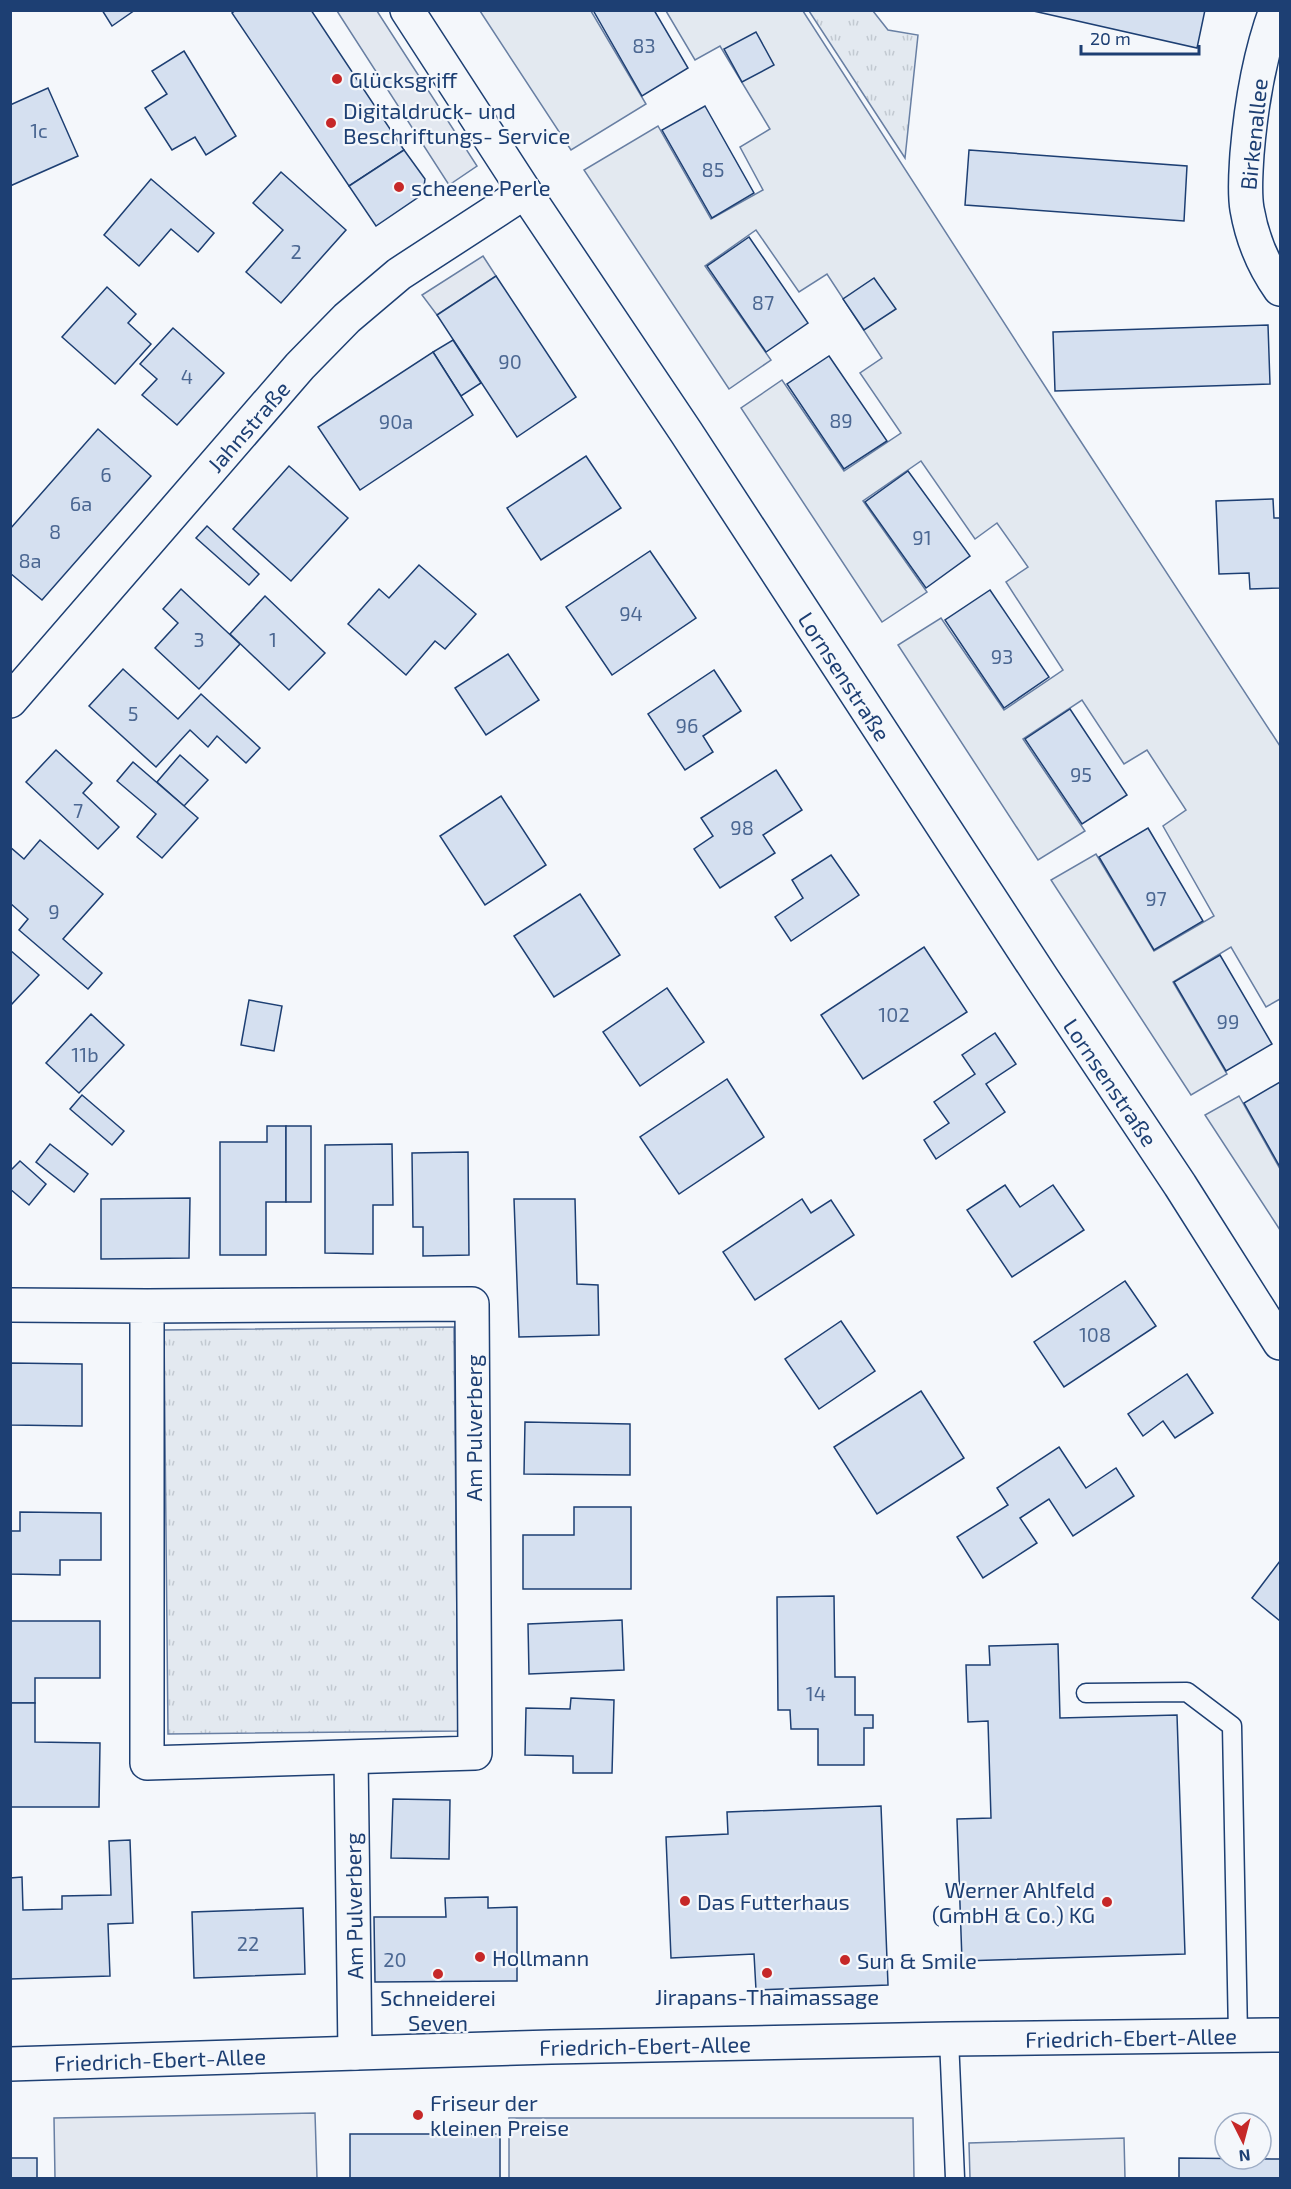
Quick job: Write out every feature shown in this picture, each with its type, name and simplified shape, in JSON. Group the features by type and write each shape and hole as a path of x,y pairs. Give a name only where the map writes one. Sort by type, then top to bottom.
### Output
{"street":[{"name":"Lornsenstraße","path":"407,10 1180,1185 1281,1343"},
{"name":"Birkenallee","path":"1276,10 1270,25 1256,87 1245,179 1246,207 1252,231 1261,257 1281,289"},
{"name":"Jahnstraße","path":"10,701 300,366 347,318 399,274 525,192"},
{"name":"Am Pulverberg","path":"10,1305 472,1304 475,1753 147,1763 147,1306"},
{"name":"Am Pulverberg","path":"351,1758 355,2053"},
{"name":"Friedrich-Ebert-Allee","path":"10,2064 355,2053 949,2039 1281,2035"}],"lane":[{"path":"1086,1693 1187,1692 1232,1726 1238,2035"},
{"path":"949,2039 955,2178"}],"green space":[{"path":"480,11 591,11 646,104 571,150"},
{"path":"666,11 803,11 1280,746 1280,999 1266,1007 1231,947 1173,982 1227,1074 1191,1095 1051,880 1096,854 1154,951 1214,916 1163,826 1186,810 1147,750 1124,764 1082,700 1023,739 1085,831 1038,860 898,645 941,618 1004,710 1063,670 1006,582 1028,567 997,523 975,539 921,461 863,501 927,592 882,622 741,408 782,380 844,471 901,433 860,373 882,358 827,274 799,292 756,230 705,266 771,360 729,389 584,170 658,126 711,219 763,190 740,147 770,129 720,46 695,60"},
{"path":"809,11 873,11 888,30 918,35 905,158"},
{"path":"1239,1096 1280,1169 1280,1230 1205,1115"},
{"path":"454,1327 458,1731 168,1734 164,1330"}],"shaded area":[{"path":"337,11 377,11 477,166 449,185"},
{"path":"483,256 496,276 437,315 422,295"},
{"path":"315,2113 317,2178 55,2178 54,2118"},
{"path":"509,2118 913,2118 914,2178 509,2178"},
{"path":"1124,2138 1125,2178 970,2178 969,2143"}],"building":[{"path":"102,10 135,10 112,26"},
{"path":"236,10 311,10 404,150 349,186 232,13"},
{"path":"593,10 654,10 688,68 642,96"},
{"path":"1029,10 1205,10 1197,48"},
{"path":"756,32 774,65 742,82 724,49"},
{"path":"184,51 236,136 206,155 195,137 172,150 145,108 167,94 152,71"},
{"path":"48,88 78,156 10,186 10,105"},
{"path":"705,106 754,193 712,218 662,130"},
{"path":"404,150 425,179 423,194 376,226 349,186"},
{"path":"969,150 1187,166 1184,221 965,205"},
{"path":"281,172 346,230 281,303 246,272 283,230 253,203"},
{"path":"151,179 214,233 198,252 171,229 139,266 104,235"},
{"path":"749,237 808,323 766,352 707,266"},
{"path":"496,276 576,397 517,437 437,315"},
{"path":"874,278 896,309 864,330 843,299"},
{"path":"107,287 136,314 128,323 151,344 115,384 62,337"},
{"path":"1268,325 1270,384 1055,391 1053,332"},
{"path":"173,328 224,373 177,425 142,395 157,379 140,364"},
{"path":"453,340 481,383 461,396 433,352"},
{"path":"433,352 473,415 360,490 318,427"},
{"path":"829,356 887,441 844,469 787,384"},
{"path":"98,429 151,476 42,600 10,573 10,529"},
{"path":"586,456 621,508 541,560 507,508"},
{"path":"289,466 348,518 291,581 233,529"},
{"path":"908,471 970,556 926,588 865,502"},
{"path":"1273,499 1274,518 1280,518 1280,588 1250,589 1249,573 1219,574 1216,501"},
{"path":"207,526 259,574 249,585 196,538"},
{"path":"650,551 696,618 612,675 566,607"},
{"path":"419,565 476,614 445,649 435,641 406,675 348,624 379,589 389,598"},
{"path":"181,589 240,644 199,689 155,648 178,623 163,609"},
{"path":"990,590 1049,677 1004,708 945,620"},
{"path":"265,596 325,653 289,690 230,634"},
{"path":"508,654 539,700 486,735 455,688"},
{"path":"123,669 178,719 201,694 260,748 246,763 217,736 208,747 190,730 156,767 89,706"},
{"path":"714,670 741,711 703,736 713,752 685,770 648,714"},
{"path":"1070,709 1127,795 1082,824 1025,739"},
{"path":"56,750 92,783 83,793 119,827 98,849 26,782"},
{"path":"180,755 208,780 184,806 157,782"},
{"path":"133,762 198,818 162,858 137,837 156,814 117,781"},
{"path":"776,770 802,810 763,835 775,853 720,888 694,849 713,836 701,818"},
{"path":"501,796 546,865 485,905 440,836"},
{"path":"1148,828 1203,921 1154,950 1099,857"},
{"path":"40,840 103,894 63,939 102,973 88,989 19,930 28,919 10,903 10,847 24,859"},
{"path":"831,855 859,895 791,941 775,917 803,898 792,880"},
{"path":"580,894 620,955 554,997 514,936"},
{"path":"924,947 967,1012 863,1079 821,1015"},
{"path":"10,950 39,975 10,1006"},
{"path":"1220,955 1272,1044 1226,1071 1174,982"},
{"path":"667,988 704,1042 640,1086 603,1032"},
{"path":"249,1000 282,1006 274,1051 241,1045"},
{"path":"91,1014 124,1045 79,1093 46,1063"},
{"path":"995,1033 1016,1064 986,1084 1005,1112 936,1159 924,1140 949,1123 934,1102 975,1074 962,1055"},
{"path":"727,1079 764,1137 679,1194 640,1137"},
{"path":"1280,1082 1280,1167 1244,1103"},
{"path":"82,1095 124,1131 112,1145 70,1109"},
{"path":"267,1126 286,1126 286,1202 266,1202 266,1255 220,1255 220,1142 267,1142"},
{"path":"286,1126 311,1126 311,1202 286,1202"},
{"path":"50,1144 88,1174 74,1192 36,1162"},
{"path":"392,1144 393,1205 373,1205 373,1254 325,1253 325,1145"},
{"path":"468,1152 469,1255 423,1256 423,1227 413,1227 412,1153"},
{"path":"20,1161 46,1184 29,1205 10,1189 10,1171"},
{"path":"1005,1185 1020,1207 1053,1185 1084,1230 1012,1277 967,1210"},
{"path":"190,1198 189,1258 101,1259 101,1199"},
{"path":"514,1199 575,1199 577,1284 598,1285 599,1335 519,1337"},
{"path":"802,1199 811,1213 831,1200 854,1235 755,1300 723,1252"},
{"path":"1125,1281 1156,1326 1064,1387 1034,1342"},
{"path":"841,1321 875,1371 819,1409 785,1359"},
{"path":"10,1363 82,1364 82,1426 10,1425"},
{"path":"1187,1374 1213,1413 1175,1438 1163,1421 1143,1436 1128,1414"},
{"path":"921,1391 964,1458 877,1514 834,1447"},
{"path":"525,1422 630,1424 630,1475 524,1474"},
{"path":"1059,1447 1086,1488 1116,1468 1134,1496 1073,1536 1049,1499 1020,1518 1037,1543 983,1578 957,1537 1008,1505 997,1488"},
{"path":"574,1507 631,1507 631,1589 523,1589 523,1535 574,1535"},
{"path":"20,1512 101,1513 101,1560 60,1560 60,1575 10,1574 10,1531 20,1531"},
{"path":"1280,1561 1280,1621 1252,1598"},
{"path":"834,1596 835,1677 855,1677 855,1715 873,1715 873,1728 864,1728 864,1765 818,1765 818,1729 791,1729 790,1710 778,1710 777,1597"},
{"path":"622,1620 624,1670 529,1674 528,1624"},
{"path":"10,1621 100,1621 100,1678 35,1678 35,1703 10,1703"},
{"path":"1058,1644 1060,1718 1177,1715 1185,1954 962,1961 957,1819 991,1818 988,1721 968,1722 966,1665 990,1665 989,1646"},
{"path":"571,1698 614,1700 612,1773 573,1773 573,1756 525,1755 526,1708 570,1709"},
{"path":"10,1703 35,1703 35,1742 100,1743 99,1807 10,1807"},
{"path":"393,1799 450,1800 449,1859 391,1858"},
{"path":"881,1806 888,1985 756,1990 754,1954 671,1958 666,1837 728,1834 727,1812"},
{"path":"130,1840 133,1923 108,1924 110,1976 10,1979 10,1878 22,1877 23,1910 62,1909 62,1896 111,1895 109,1841"},
{"path":"488,1897 488,1908 517,1907 517,1981 375,1982 374,1917 446,1917 445,1898"},
{"path":"303,1908 305,1974 194,1978 192,1912"},
{"path":"350,2134 500,2134 500,2178 350,2178"},
{"path":"10,2158 37,2158 37,2178 10,2178"},
{"path":"1179,2158 1213,2158 1213,2171 1273,2171 1273,2159 1280,2159 1280,2178 1179,2178"}],"place":[{"name":"Glücksgriff","path":"337,79"},
{"name":"Digitaldruck- und Beschriftungs- Service","path":"331,123"},
{"name":"scheene Perle","path":"399,187"},
{"name":"Das Futterhaus","path":"685,1901"},
{"name":"Werner Ahlfeld (GmbH & Co.) KG","path":"1107,1902"},
{"name":"Hollmann","path":"480,1957"},
{"name":"Sun & Smile","path":"845,1960"},
{"name":"Jirapans-Thaimassage","path":"767,1973"},
{"name":"Schneiderei Seven","path":"438,1974"},
{"name":"Friseur der kleinen Preise","path":"418,2115"}]}
